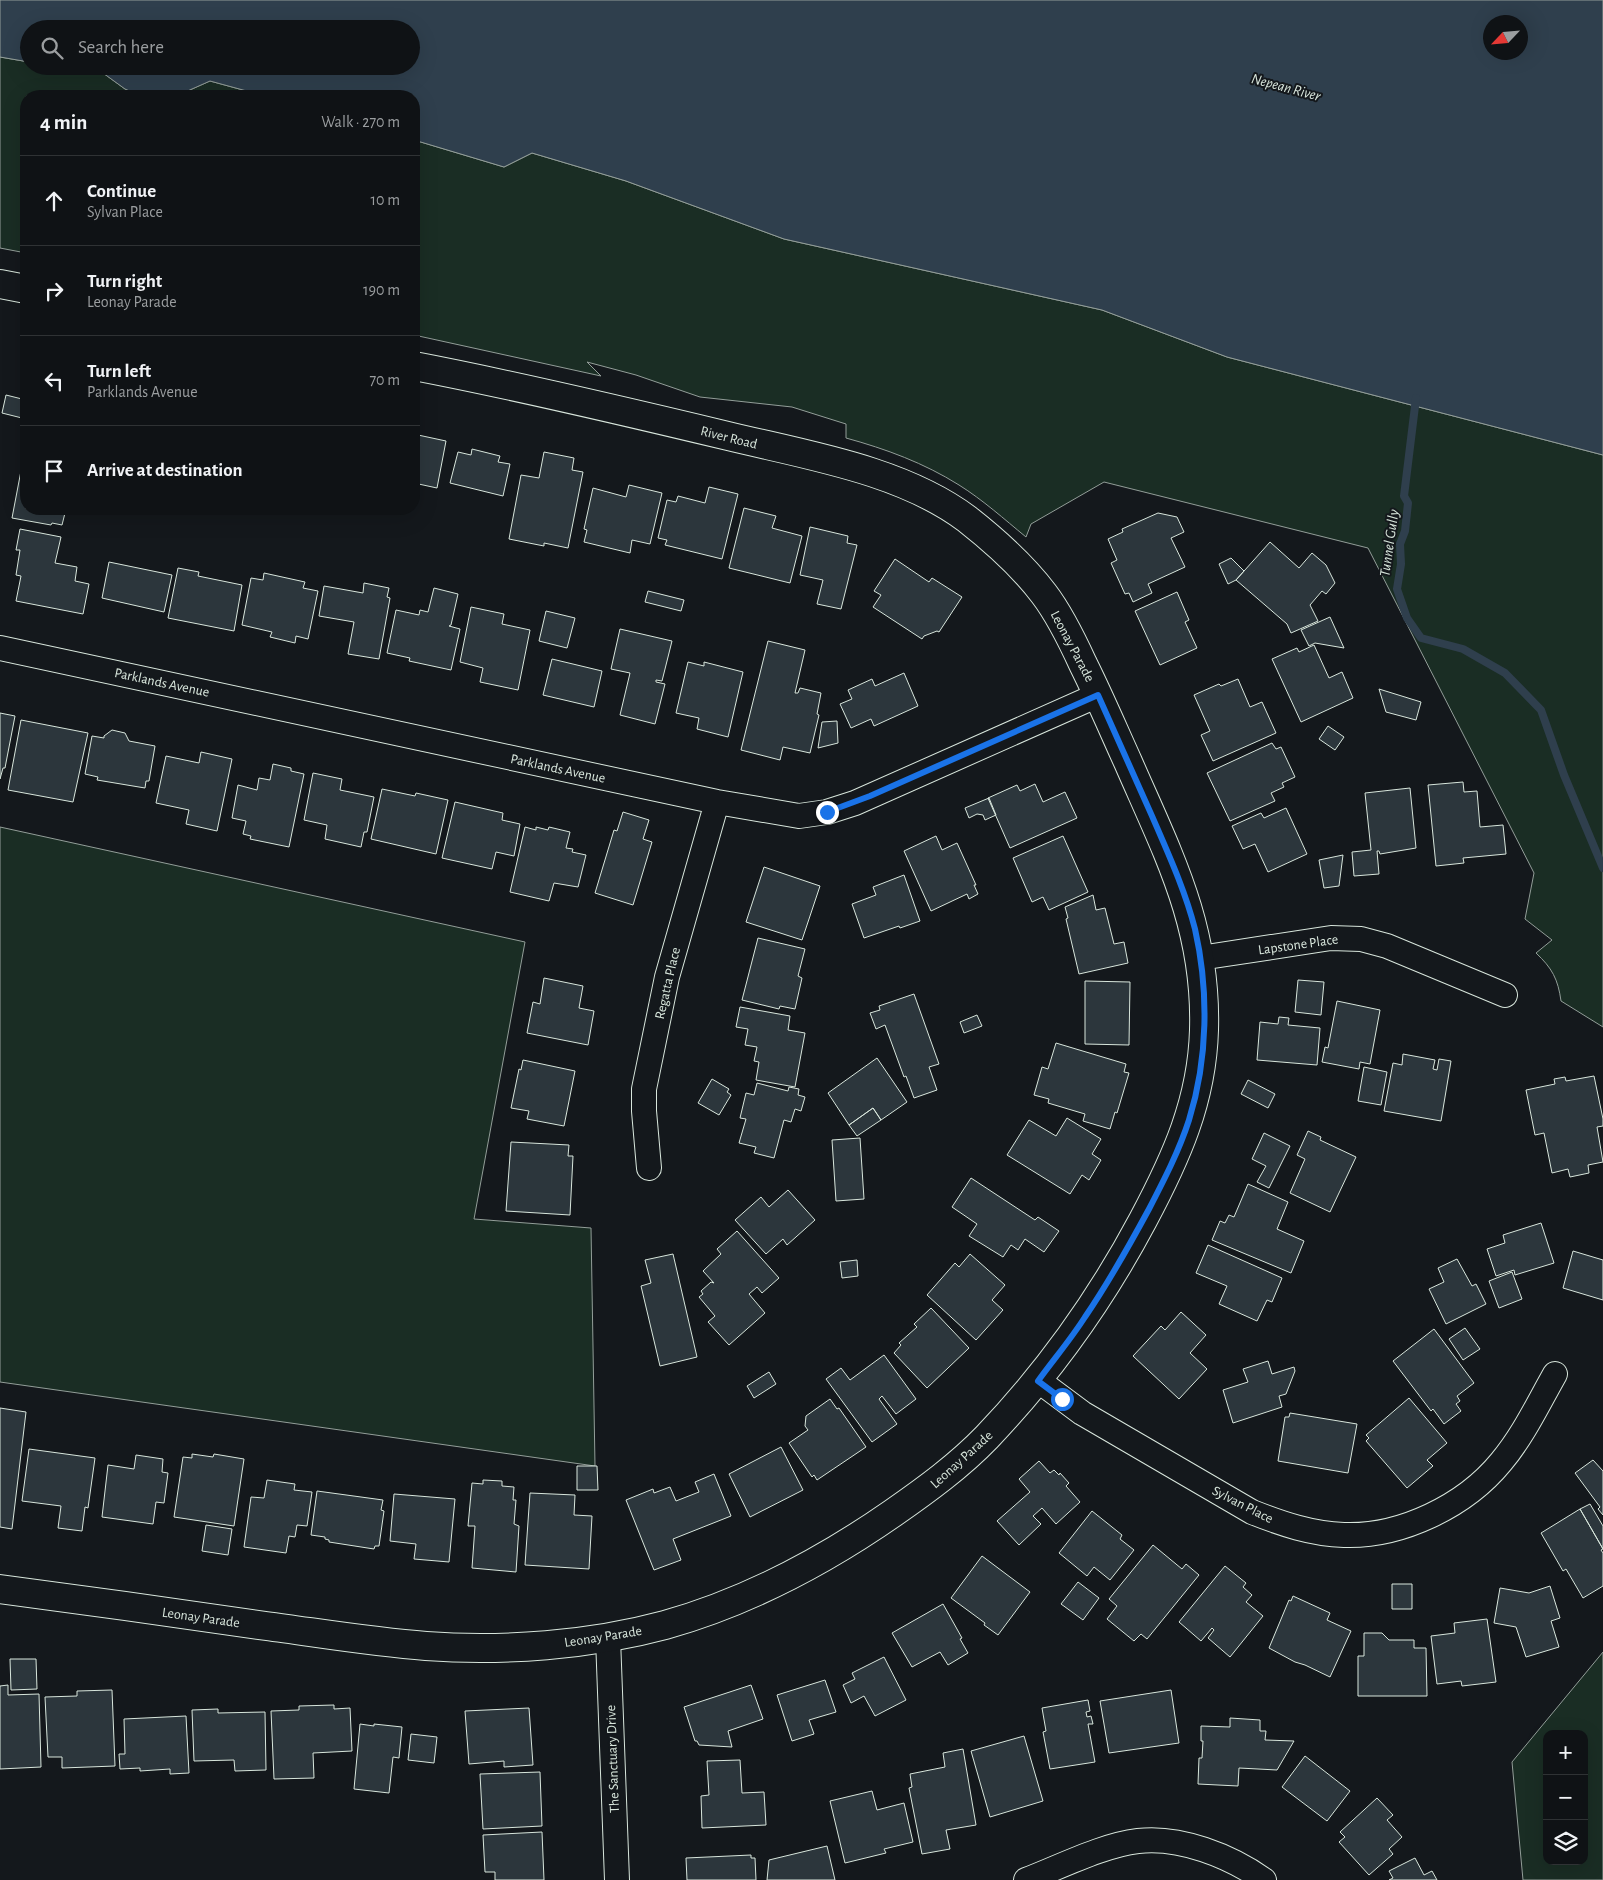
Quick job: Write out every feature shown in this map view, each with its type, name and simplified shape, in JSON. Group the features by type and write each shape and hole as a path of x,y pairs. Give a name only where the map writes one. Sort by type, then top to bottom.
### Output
{"street":[{"path":"0,284 20,288"},
{"name":"River Road","path":"420,367 515,386 856,468 927,493 944,503 989,536 1019,565"},
{"name":"Leonay Parade","path":"0,1589 384,1642 429,1646 468,1648 511,1647 608,1638 668,1624 731,1602 805,1568 868,1530 929,1488 982,1442 1038,1381 1085,1317 1126,1252 1173,1162 1194,1102 1202,1056 1204,1014 1200,958 1195,929 1180,882 1098,695 1066,630 1045,595 1019,565"},
{"name":"Parklands Avenue","path":"0,648 788,816 806,816 827,812 870,796 1098,695"},
{"name":"Regatta Place","path":"649,1168 644,1089 666,977 717,802"},
{"name":"Lapstone Place","path":"1200,958 1331,938 1361,939 1387,946 1505,995"},
{"name":"Sylvan Place","path":"1038,1381 1082,1413 1252,1512 1310,1531 1362,1535 1403,1526 1425,1518 1476,1487 1502,1462 1515,1445 1555,1374"},
{"name":"The Sanctuary Drive","path":"608,1638 617,1880"},
{"path":"1026,1880 1113,1847 1139,1841 1149,1841 1187,1846 1214,1853 1264,1880"}],"green space":[{"path":"0,57 20,60 20,75 106,75 127,90 20,90 20,252 0,248"},
{"path":"210,81 243,90 190,90"},
{"path":"420,142 504,167 532,153 626,181 784,239 1102,310 1227,357 1603,455 1603,1027 1561,1001 1553,974 1536,953 1552,940 1525,919 1534,873 1368,548 1104,482 1031,524 1026,537 976,497 946,477 904,457 846,438 846,424 792,407 700,397 636,375 587,362 601,376 420,336"},
{"path":"0,827 525,942 474,1219 591,1228 595,1466 0,1382"},
{"path":"1603,1652 1603,1880 1523,1880 1512,1762"}],"water":[{"name":"Nepean River","path":"0,0 1603,0 1603,455 1227,357 1102,310 784,239 626,181 532,153 504,167 420,142 420,90 243,90 210,81 190,90 127,90 106,75 420,75 420,20 20,20 20,60 0,57"}],"building":[{"path":"6,395 20,398 20,418 2,413"},
{"path":"420,435 446,441 437,488 420,484"},
{"path":"472,449 500,456 498,462 510,464 503,496 450,483 458,452 471,455"},
{"path":"544,452 574,458 572,470 583,472 568,548 544,543 544,546 509,539 521,475 539,478"},
{"path":"20,476 20,515 64,515 62,525 52,523 51,525 12,518"},
{"path":"629,485 662,493 650,544 632,540 630,553 584,542 587,530 584,529 593,488 626,497"},
{"path":"709,487 738,494 722,559 665,545 667,540 658,538 667,500 676,502 678,496 705,503"},
{"path":"744,508 776,516 772,528 802,536 790,583 729,568"},
{"path":"1158,513 1177,517 1184,532 1171,538 1185,567 1148,584 1152,593 1133,602 1129,593 1125,594 1111,563 1117,560 1108,539 1123,532 1122,529"},
{"path":"810,527 848,536 847,543 857,545 841,609 817,604 823,580 800,575"},
{"path":"20,529 61,537 55,563 77,567 75,581 89,584 83,614 16,601 21,576 16,575 20,550 16,550"},
{"path":"1270,542 1299,568 1312,553 1326,565 1335,583 1326,594 1322,591 1310,605 1318,621 1291,633 1287,624 1236,580"},
{"path":"1231,558 1244,571 1236,580 1228,584 1219,564"},
{"path":"895,559 929,582 932,578 962,597 939,632 924,636 922,639 873,607 881,595 874,591"},
{"path":"109,562 172,575 164,612 102,598"},
{"path":"178,568 199,572 198,576 242,585 234,631 168,618"},
{"path":"264,573 305,582 303,588 318,591 308,639 296,636 295,643 270,637 272,632 242,625 251,578 263,580"},
{"path":"364,583 389,588 387,597 390,598 379,659 348,654 354,622 319,616 324,586 363,593"},
{"path":"434,588 458,594 451,625 449,626 460,629 451,670 409,661 410,658 387,653 396,610 419,615 420,610 428,612"},
{"path":"648,591 684,600 681,611 645,602"},
{"path":"1177,592 1189,620 1185,622 1197,648 1160,665 1135,611"},
{"path":"471,607 504,614 502,624 530,630 518,690 480,682 483,668 460,662"},
{"path":"546,611 575,618 567,648 539,641"},
{"path":"1330,617 1344,648 1315,643 1309,646 1301,630"},
{"path":"620,629 672,641 662,681 656,680 656,682 665,684 655,724 620,715 630,673 611,669"},
{"path":"768,641 805,650 795,693 798,693 800,688 821,693 817,714 819,715 810,753 783,747 780,760 741,750"},
{"path":"1314,645 1329,678 1342,672 1353,698 1301,722 1272,659 1297,648 1299,652"},
{"path":"552,659 602,671 594,707 543,695"},
{"path":"688,662 704,666 704,662 743,672 728,737 697,729 699,718 676,713"},
{"path":"904,673 918,706 874,726 871,719 851,728 840,704 852,699 848,690 872,679 875,686"},
{"path":"1238,679 1250,707 1262,702 1276,733 1213,761 1201,735 1210,731 1194,695 1219,684 1221,686"},
{"path":"1379,689 1421,702 1416,720 1386,712"},
{"path":"0,713 15,716 5,768 3,768 0,779"},
{"path":"21,720 88,733 73,802 8,790"},
{"path":"837,721 838,743 818,748 822,722"},
{"path":"1328,726 1344,737 1335,750 1319,739"},
{"path":"112,730 125,733 129,741 155,746 149,781 146,781 145,788 97,780 98,777 85,774 92,736 104,738"},
{"path":"1272,743 1276,749 1281,747 1295,777 1282,783 1284,787 1271,793 1275,801 1230,821 1207,773"},
{"path":"201,752 232,759 217,831 186,824 189,810 156,803 166,756 199,763"},
{"path":"273,764 291,768 291,771 304,774 289,847 250,839 251,836 243,834 246,821 232,818 238,785 257,790 259,778 270,780"},
{"path":"313,773 342,779 340,790 374,797 367,832 364,832 361,847 325,839 327,825 304,820"},
{"path":"1463,782 1464,792 1477,791 1480,827 1503,825 1506,854 1463,858 1464,863 1436,866 1428,785"},
{"path":"1035,784 1043,802 1065,792 1077,818 1010,848 988,798 1017,785 1020,791"},
{"path":"1410,788 1416,848 1380,854 1377,851 1379,874 1354,876 1352,852 1371,850 1365,793"},
{"path":"382,789 415,796 416,793 448,800 436,854 371,839"},
{"path":"989,798 996,815 985,820 983,815 977,814 969,818 965,808"},
{"path":"455,802 503,813 502,820 520,824 514,856 496,852 492,869 442,858"},
{"path":"1286,808 1307,854 1268,872 1255,844 1243,849 1232,826 1261,813 1264,818"},
{"path":"623,812 649,820 643,839 652,842 633,905 595,893 614,830 617,831"},
{"path":"525,827 536,830 536,827 548,830 549,827 570,832 566,848 573,849 572,852 586,855 578,887 554,883 549,901 510,892"},
{"path":"936,836 942,850 957,843 976,885 974,885 978,894 969,899 967,894 931,911 904,851"},
{"path":"1063,836 1088,892 1049,910 1043,897 1032,902 1013,858"},
{"path":"1343,855 1339,886 1324,888 1319,860"},
{"path":"764,867 820,886 802,940 746,922"},
{"path":"904,875 920,921 864,938 852,904 876,895 873,887"},
{"path":"1093,895 1096,910 1105,908 1114,944 1124,942 1128,963 1079,974 1065,907"},
{"path":"758,938 805,949 798,976 802,978 795,1009 780,1006 779,1009 742,1000"},
{"path":"544,978 583,986 579,1008 594,1011 588,1045 527,1033 533,1002 540,1004"},
{"path":"1298,980 1324,982 1321,1015 1295,1012"},
{"path":"1085,981 1130,982 1129,1045 1085,1044"},
{"path":"914,994 939,1064 929,1067 937,1090 914,1098 906,1076 904,1077 885,1025 876,1029 870,1013 880,1010 879,1006"},
{"path":"1337,1001 1380,1010 1370,1064 1360,1062 1359,1069 1322,1062 1325,1047 1328,1048"},
{"path":"740,1007 790,1016 788,1030 805,1033 795,1087 756,1080 759,1062 754,1061 757,1047 745,1045 748,1029 736,1027"},
{"path":"977,1015 982,1026 964,1033 960,1022"},
{"path":"1279,1017 1289,1018 1288,1025 1320,1028 1317,1065 1257,1060 1260,1022 1278,1024"},
{"path":"1056,1043 1126,1064 1124,1072 1129,1073 1110,1129 1083,1121 1085,1114 1048,1103 1049,1099 1034,1095 1042,1067 1048,1069"},
{"path":"1403,1054 1435,1060 1433,1069 1437,1070 1439,1059 1451,1061 1441,1121 1384,1111 1393,1063 1402,1065"},
{"path":"877,1058 907,1102 881,1120 873,1108 849,1125 828,1093"},
{"path":"523,1060 575,1071 564,1126 527,1119 529,1111 511,1108 519,1069 521,1070"},
{"path":"1364,1067 1387,1072 1381,1105 1358,1101"},
{"path":"1594,1076 1603,1119 1603,1126 1597,1127 1603,1162 1588,1165 1589,1173 1570,1177 1568,1169 1552,1173 1544,1133 1535,1135 1526,1090 1555,1084 1554,1079 1565,1077 1566,1081"},
{"path":"712,1079 729,1089 727,1092 731,1095 719,1115 698,1103"},
{"path":"1248,1080 1275,1094 1268,1108 1241,1094"},
{"path":"757,1083 788,1091 789,1087 799,1089 798,1095 805,1097 801,1111 795,1109 791,1122 784,1120 774,1158 754,1153 756,1147 739,1143 746,1119 740,1118 746,1093 754,1095"},
{"path":"873,1108 881,1120 857,1136 849,1125"},
{"path":"1067,1118 1101,1139 1092,1154 1101,1160 1089,1180 1082,1175 1070,1194 1007,1155 1029,1120 1056,1136"},
{"path":"1308,1131 1321,1137 1320,1140 1356,1157 1330,1212 1290,1193 1305,1159 1297,1155"},
{"path":"1264,1133 1290,1146 1269,1188 1257,1182 1266,1166 1252,1159"},
{"path":"860,1138 864,1199 836,1201 832,1140"},
{"path":"511,1142 569,1145 568,1156 573,1156 570,1215 506,1211"},
{"path":"971,1178 1035,1220 1038,1217 1059,1231 1044,1252 1025,1239 1018,1250 1011,1245 1003,1257 969,1236 977,1224 952,1207"},
{"path":"1248,1184 1288,1202 1277,1229 1304,1241 1291,1273 1212,1240 1220,1221 1225,1223 1229,1215 1234,1217"},
{"path":"788,1190 815,1220 787,1245 783,1239 766,1254 735,1220 761,1197 769,1207"},
{"path":"1541,1223 1554,1263 1515,1275 1514,1270 1496,1276 1487,1249 1505,1243 1503,1235"},
{"path":"737,1231 779,1278 762,1293 757,1287 749,1294 765,1313 729,1345 708,1322 715,1316 699,1297 703,1294 701,1291 711,1282 714,1283 703,1271 721,1254 717,1249"},
{"path":"1208,1245 1282,1278 1272,1302 1267,1300 1257,1321 1219,1304 1227,1286 1196,1273"},
{"path":"1573,1251 1603,1260 1603,1300 1563,1288"},
{"path":"673,1254 697,1357 660,1366 641,1286 651,1283 645,1260"},
{"path":"970,1254 1005,1285 992,1300 1003,1310 976,1340 927,1295 955,1263 959,1267"},
{"path":"1457,1259 1472,1286 1476,1284 1486,1304 1446,1324 1429,1289 1444,1282 1438,1268"},
{"path":"857,1260 858,1276 842,1278 840,1262"},
{"path":"1512,1272 1522,1299 1499,1308 1489,1281"},
{"path":"931,1308 969,1348 927,1388 894,1353 901,1345 899,1343 917,1327 914,1324"},
{"path":"1181,1312 1206,1335 1190,1353 1207,1369 1179,1399 1133,1356 1161,1326 1165,1330"},
{"path":"1465,1328 1480,1349 1463,1360 1449,1339"},
{"path":"1434,1329 1474,1383 1457,1396 1460,1401 1456,1404 1461,1411 1444,1424 1433,1409 1431,1411 1393,1361"},
{"path":"884,1355 916,1399 896,1414 882,1396 879,1399 897,1424 872,1442 826,1379 841,1368 850,1380"},
{"path":"1268,1361 1272,1374 1294,1367 1295,1371 1286,1394 1279,1396 1282,1407 1233,1423 1223,1390 1248,1382 1243,1369"},
{"path":"769,1372 776,1384 754,1398 747,1386"},
{"path":"1409,1398 1447,1443 1427,1460 1433,1466 1407,1488 1366,1441 1369,1438 1366,1435"},
{"path":"830,1399 837,1409 839,1408 866,1447 817,1480 814,1475 812,1477 789,1443 808,1430 805,1426 806,1416"},
{"path":"0,1408 26,1412 12,1529 0,1527"},
{"path":"1290,1413 1357,1424 1348,1473 1278,1461 1285,1417 1289,1417"},
{"path":"781,1447 803,1490 750,1517 729,1474"},
{"path":"29,1449 95,1458 88,1508 85,1507 82,1531 58,1528 61,1506 22,1501"},
{"path":"192,1454 213,1457 214,1454 244,1459 234,1526 174,1517 183,1457 192,1458"},
{"path":"136,1455 163,1459 162,1472 168,1473 164,1503 156,1502 153,1524 102,1517 108,1465 134,1469"},
{"path":"1593,1460 1603,1471 1603,1515 1598,1509 1600,1507 1575,1473"},
{"path":"1039,1461 1050,1473 1054,1470 1059,1475 1060,1473 1069,1483 1066,1486 1080,1502 1056,1524 1042,1508 1033,1516 1041,1524 1019,1545 997,1521 1030,1492 1019,1479"},
{"path":"577,1466 597,1466 598,1490 577,1490"},
{"path":"714,1474 731,1516 673,1539 681,1560 654,1570 626,1500 653,1489 654,1493 670,1487 676,1501 699,1492 695,1482"},
{"path":"267,1480 295,1484 294,1490 312,1492 307,1526 297,1525 295,1537 289,1536 286,1553 244,1547 251,1497 264,1498"},
{"path":"483,1480 502,1481 502,1486 514,1487 513,1500 516,1500 514,1524 519,1526 516,1572 472,1568 475,1526 468,1526 472,1483 483,1484"},
{"path":"317,1491 383,1500 381,1510 384,1511 379,1546 375,1546 374,1549 329,1542 325,1537 311,1535"},
{"path":"530,1493 575,1495 574,1515 592,1516 589,1569 525,1565"},
{"path":"394,1494 455,1499 449,1562 414,1559 416,1544 390,1541"},
{"path":"1590,1504 1603,1526 1603,1549 1580,1509"},
{"path":"1580,1509 1603,1549 1601,1550 1603,1553 1603,1586 1583,1598 1566,1569 1563,1571 1541,1533"},
{"path":"1092,1511 1122,1535 1120,1539 1134,1550 1110,1580 1094,1567 1087,1576 1059,1553"},
{"path":"206,1525 232,1529 228,1555 202,1551"},
{"path":"1153,1545 1182,1569 1186,1564 1199,1575 1147,1639 1141,1634 1134,1641 1107,1619 1117,1606 1109,1599"},
{"path":"982,1556 1030,1592 998,1635 951,1598"},
{"path":"1225,1566 1246,1583 1243,1587 1252,1595 1246,1602 1263,1616 1230,1657 1208,1638 1214,1630 1212,1628 1201,1641 1179,1622"},
{"path":"1078,1582 1099,1598 1083,1620 1061,1604"},
{"path":"1392,1584 1412,1584 1412,1609 1392,1609"},
{"path":"1550,1586 1560,1618 1551,1621 1559,1647 1526,1657 1516,1627 1494,1623 1500,1588 1529,1593"},
{"path":"1293,1596 1330,1613 1327,1620 1351,1631 1330,1677 1269,1648 1289,1600 1291,1601"},
{"path":"943,1604 968,1653 948,1665 940,1652 912,1667 892,1633"},
{"path":"1487,1619 1496,1682 1462,1686 1461,1681 1437,1684 1431,1636 1455,1633 1454,1623"},
{"path":"1364,1633 1382,1633 1389,1640 1414,1640 1414,1648 1426,1648 1427,1696 1358,1696 1358,1656 1364,1656"},
{"path":"884,1657 906,1700 875,1716 864,1696 851,1703 843,1685 855,1679 852,1673"},
{"path":"10,1659 36,1659 37,1689 11,1690"},
{"path":"825,1680 836,1712 809,1720 814,1734 792,1741 777,1695"},
{"path":"8,1685 8,1695 39,1694 41,1767 0,1769 0,1686"},
{"path":"751,1685 763,1719 728,1731 732,1747 699,1745 695,1741 684,1707"},
{"path":"112,1690 115,1766 62,1768 62,1757 48,1757 45,1697 77,1696 77,1691"},
{"path":"1171,1690 1179,1743 1109,1753 1100,1701"},
{"path":"1088,1700 1090,1711 1086,1712 1087,1717 1091,1716 1093,1724 1088,1724 1095,1762 1050,1769 1043,1732 1046,1731 1042,1708"},
{"path":"334,1705 334,1709 350,1708 352,1751 313,1753 314,1778 274,1779 271,1711 299,1710 299,1706"},
{"path":"529,1708 533,1765 504,1767 504,1761 469,1764 465,1711"},
{"path":"218,1709 218,1713 265,1712 266,1770 235,1771 234,1760 194,1761 192,1710"},
{"path":"186,1716 189,1773 170,1774 170,1769 140,1771 140,1768 120,1769 119,1754 125,1754 124,1719"},
{"path":"1230,1718 1260,1720 1260,1731 1266,1731 1265,1740 1294,1741 1277,1770 1239,1768 1238,1786 1198,1784 1199,1758 1202,1758 1203,1741 1201,1741 1201,1726 1230,1727"},
{"path":"360,1724 402,1727 399,1758 393,1757 389,1793 354,1789"},
{"path":"411,1734 437,1737 434,1763 408,1760"},
{"path":"1024,1736 1043,1801 990,1817 971,1751"},
{"path":"963,1749 976,1825 946,1830 950,1849 922,1854 909,1788 912,1787 910,1774 945,1767 943,1753"},
{"path":"1305,1756 1350,1791 1327,1821 1282,1787"},
{"path":"740,1760 742,1793 764,1792 766,1825 702,1828 701,1796 709,1795 707,1761"},
{"path":"540,1772 542,1826 483,1829 480,1774"},
{"path":"872,1791 877,1810 904,1803 913,1842 884,1849 886,1853 845,1863 830,1801"},
{"path":"1377,1798 1393,1815 1387,1820 1402,1837 1389,1849 1393,1854 1369,1875 1339,1842 1345,1837 1340,1832"},
{"path":"542,1832 544,1880 495,1880 495,1872 485,1872 483,1835"},
{"path":"827,1846 835,1880 767,1880 769,1860"},
{"path":"751,1855 751,1858 755,1858 756,1880 687,1880 686,1858"},
{"path":"1415,1858 1424,1875 1432,1871 1437,1880 1389,1880 1393,1878 1389,1871"}],"waterway":[{"name":"Tunnel Gully","path":"1416,398 1404,496 1408,503 1405,531 1400,544 1401,564 1397,589 1407,618 1421,638 1463,649 1505,673 1541,710 1564,775 1603,868"}],"route":[{"path":"827,812 870,796 1098,695 1180,882 1195,929 1204,992 1204,1036 1194,1102 1173,1162 1126,1252 1085,1317 1038,1381 1062,1399"}]}
